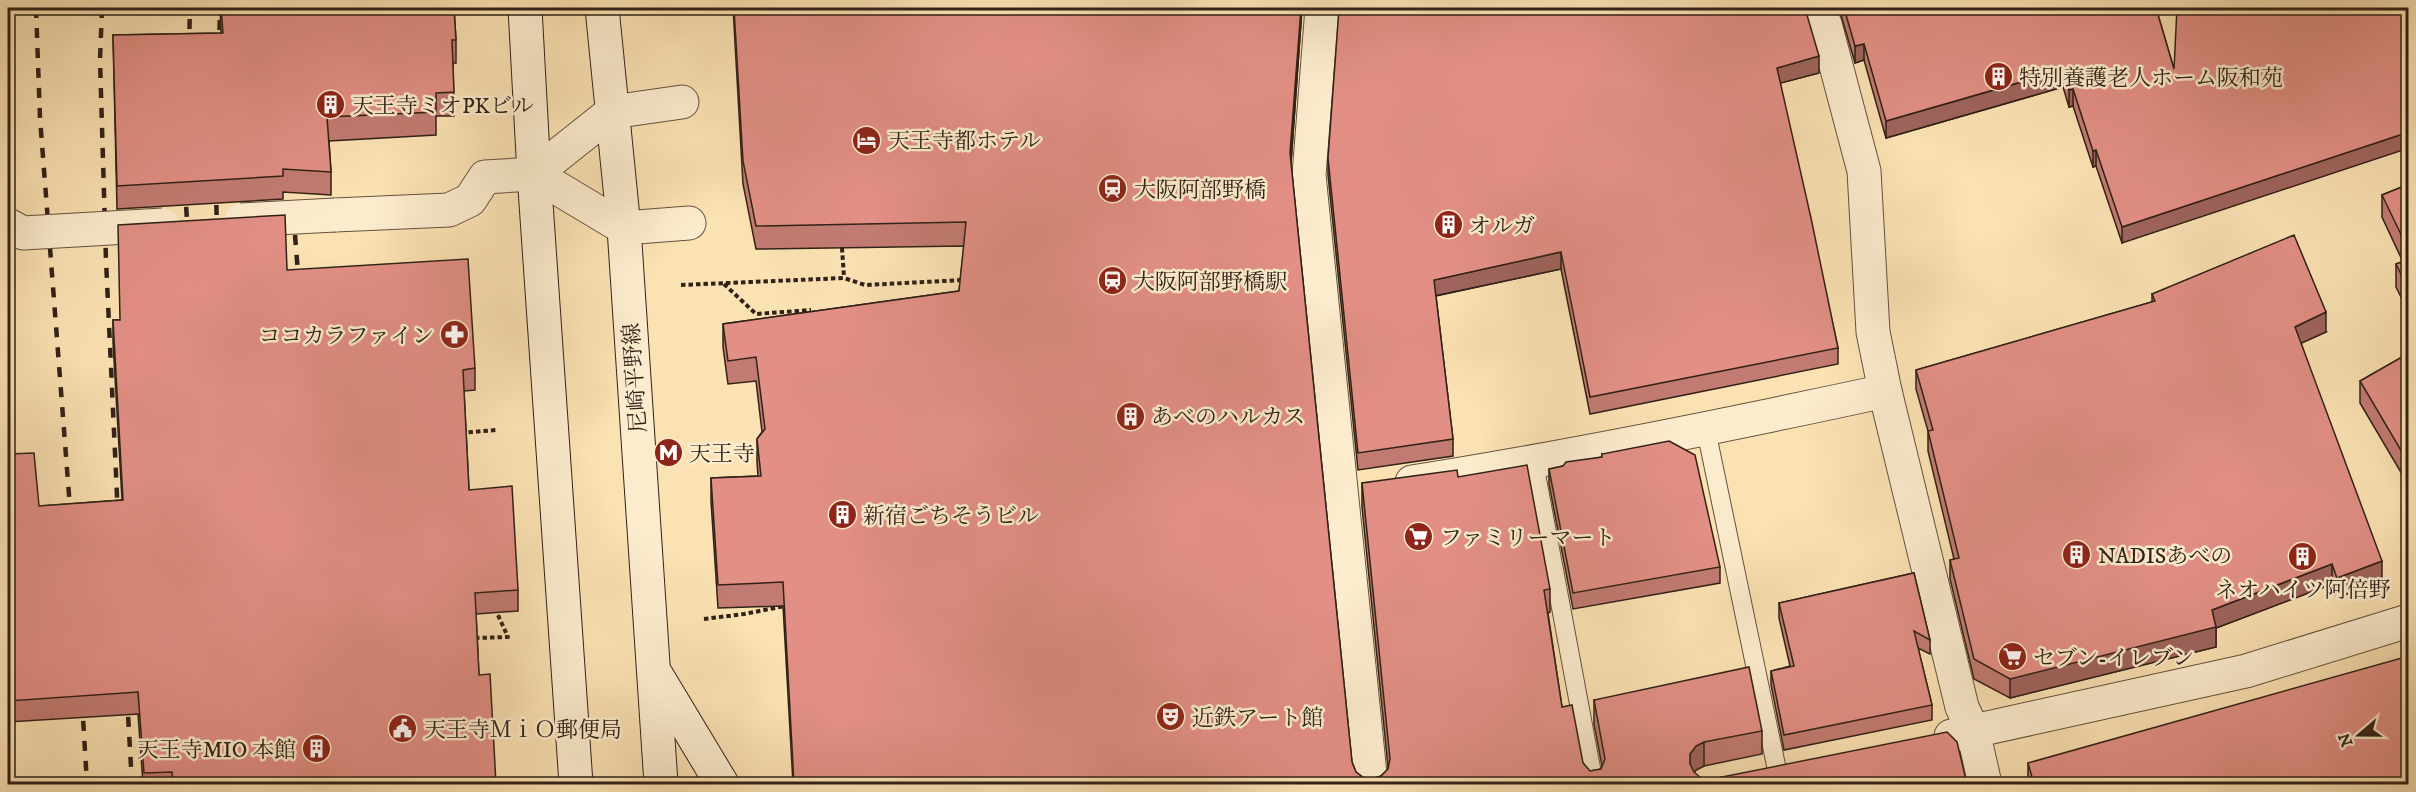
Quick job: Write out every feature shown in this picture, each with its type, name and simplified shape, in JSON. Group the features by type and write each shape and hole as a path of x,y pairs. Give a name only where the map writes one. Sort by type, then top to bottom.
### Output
{"street":[{"path":"525,8 534,174 576,784"},
{"name":"尼崎平野線","path":"602,8 624,228 661,784"},
{"path":"1322,8 1309,175 1365,488 1371,784"},
{"path":"1816,8 1825,24 1864,171 1873,332 1885,391 1962,707 1973,731 1985,784"},
{"path":"534,174 612,112 682,102"},
{"path":"8,225 23,233 449,210 470,200 485,177 534,174 624,228 689,223"},
{"path":"1365,488 1534,462 1706,430 1885,391"},
{"path":"1927,741 2246,671 2409,621"},
{"path":"653,669 722,784"},
{"path":"1765,772 1811,763"}],"lane":[{"path":"1706,430 1765,772"},
{"path":"1534,462 1594,784"}],"path":[{"path":"842,248 844,278"},
{"path":"681,285 844,278 866,285 963,279 972,281"},
{"path":"723,284 756,314 811,310"},
{"path":"455,433 496,430"},
{"path":"704,618 791,606"},
{"path":"467,638 508,637 497,613"}],"building":[{"name":"天王寺ミオPKビル","path":"221,8 454,8 456,40 452,40 454,92 436,93 436,112 327,117 331,172 283,169 283,176 117,186 113,35 223,33"},
{"path":"734,8 1301,8 1290,153 1352,762 1356,772 1364,778 1372,779 1381,776 1388,769 1390,759 1362,483 1457,470 1458,477 1527,465 1550,589 1544,590 1562,707 1572,705 1583,763 1590,771 1601,769 1605,759 1594,700 1749,667 1762,731 1704,742 1696,746 1690,754 1690,764 1701,778 1712,779 1947,732 1957,742 1967,784 1360,784 1346,778 1347,784 794,784 783,582 718,585 711,478 761,476 757,439 765,429 756,357 728,361 723,324 959,291 966,222 756,226 743,161"},
{"path":"1804,8 1819,56 1777,68 1838,348 1590,397 1561,252 1434,280 1453,439 1358,453 1328,158 1339,9"},
{"path":"1844,8 2156,8 2174,69 2177,8 2409,8 2409,132 2122,227 2096,150 2093,151 2073,89 2069,90 2063,70 1886,121 1864,44 1855,46"},
{"path":"2409,184 2409,251 2382,195"},
{"path":"285,215 287,270 468,259 475,368 463,370 469,490 512,486 518,590 475,593 479,675 490,674 496,784 173,784 172,772 144,773 138,692 8,701 8,454 34,453 39,506 123,500 113,320 120,320 118,225"},
{"path":"2294,235 2326,312 2295,327 2382,561 2337,578 2332,564 2212,610 2216,627 2010,679 1974,659 1950,560 1959,558 1928,431 1933,430 1916,370 2155,301 2152,294"},
{"path":"2409,259 2409,290 2396,264"},
{"path":"2409,353 2409,464 2360,381"},
{"path":"1669,441 1695,455 1720,567 1573,593 1549,469 1563,466 1566,462 1602,457 1602,454"},
{"path":"1914,573 1930,640 1914,631 1932,705 1784,735 1771,671 1794,666 1779,603"},
{"path":"2409,656 2409,784 2034,784 2028,763"}],"railway":[{"path":"36,8 40,118 71,521"},
{"path":"102,8 100,60 106,260 118,517"},
{"path":"189,49 190,8"},
{"path":"219,50 220,8"},
{"path":"216,185 217,236"},
{"path":"185,187 188,238"},
{"path":"295,235 299,286"},
{"path":"127,697 132,784"},
{"path":"82,701 87,784"}],"place":[{"name":"特別養護老人ホーム阪和苑","path":"1998,77"},
{"name":"天王寺ミオPKビル","path":"331,105"},
{"name":"天王寺都ホテル","path":"867,140"},
{"name":"大阪阿部野橋","path":"1113,189"},
{"name":"オルガ","path":"1448,225"},
{"name":"大阪阿部野橋駅","path":"1112,281"},
{"name":"ココカラファイン","path":"455,335"},
{"name":"あべのハルカス","path":"1130,416"},
{"name":"天王寺","path":"668,453"},
{"name":"新宿ごちそうビル","path":"842,515"},
{"name":"ファミリーマート","path":"1419,537"},
{"name":"NADISあべの","path":"2077,555"},
{"name":"ネオハイツ阿倍野","path":"2303,557"},
{"name":"セブン-イレブン","path":"2012,657"},
{"name":"近鉄アート館","path":"1171,717"},
{"name":"天王寺ＭｉＯ郵便局","path":"403,729"},
{"name":"天王寺MIO 本館","path":"317,749"}]}
